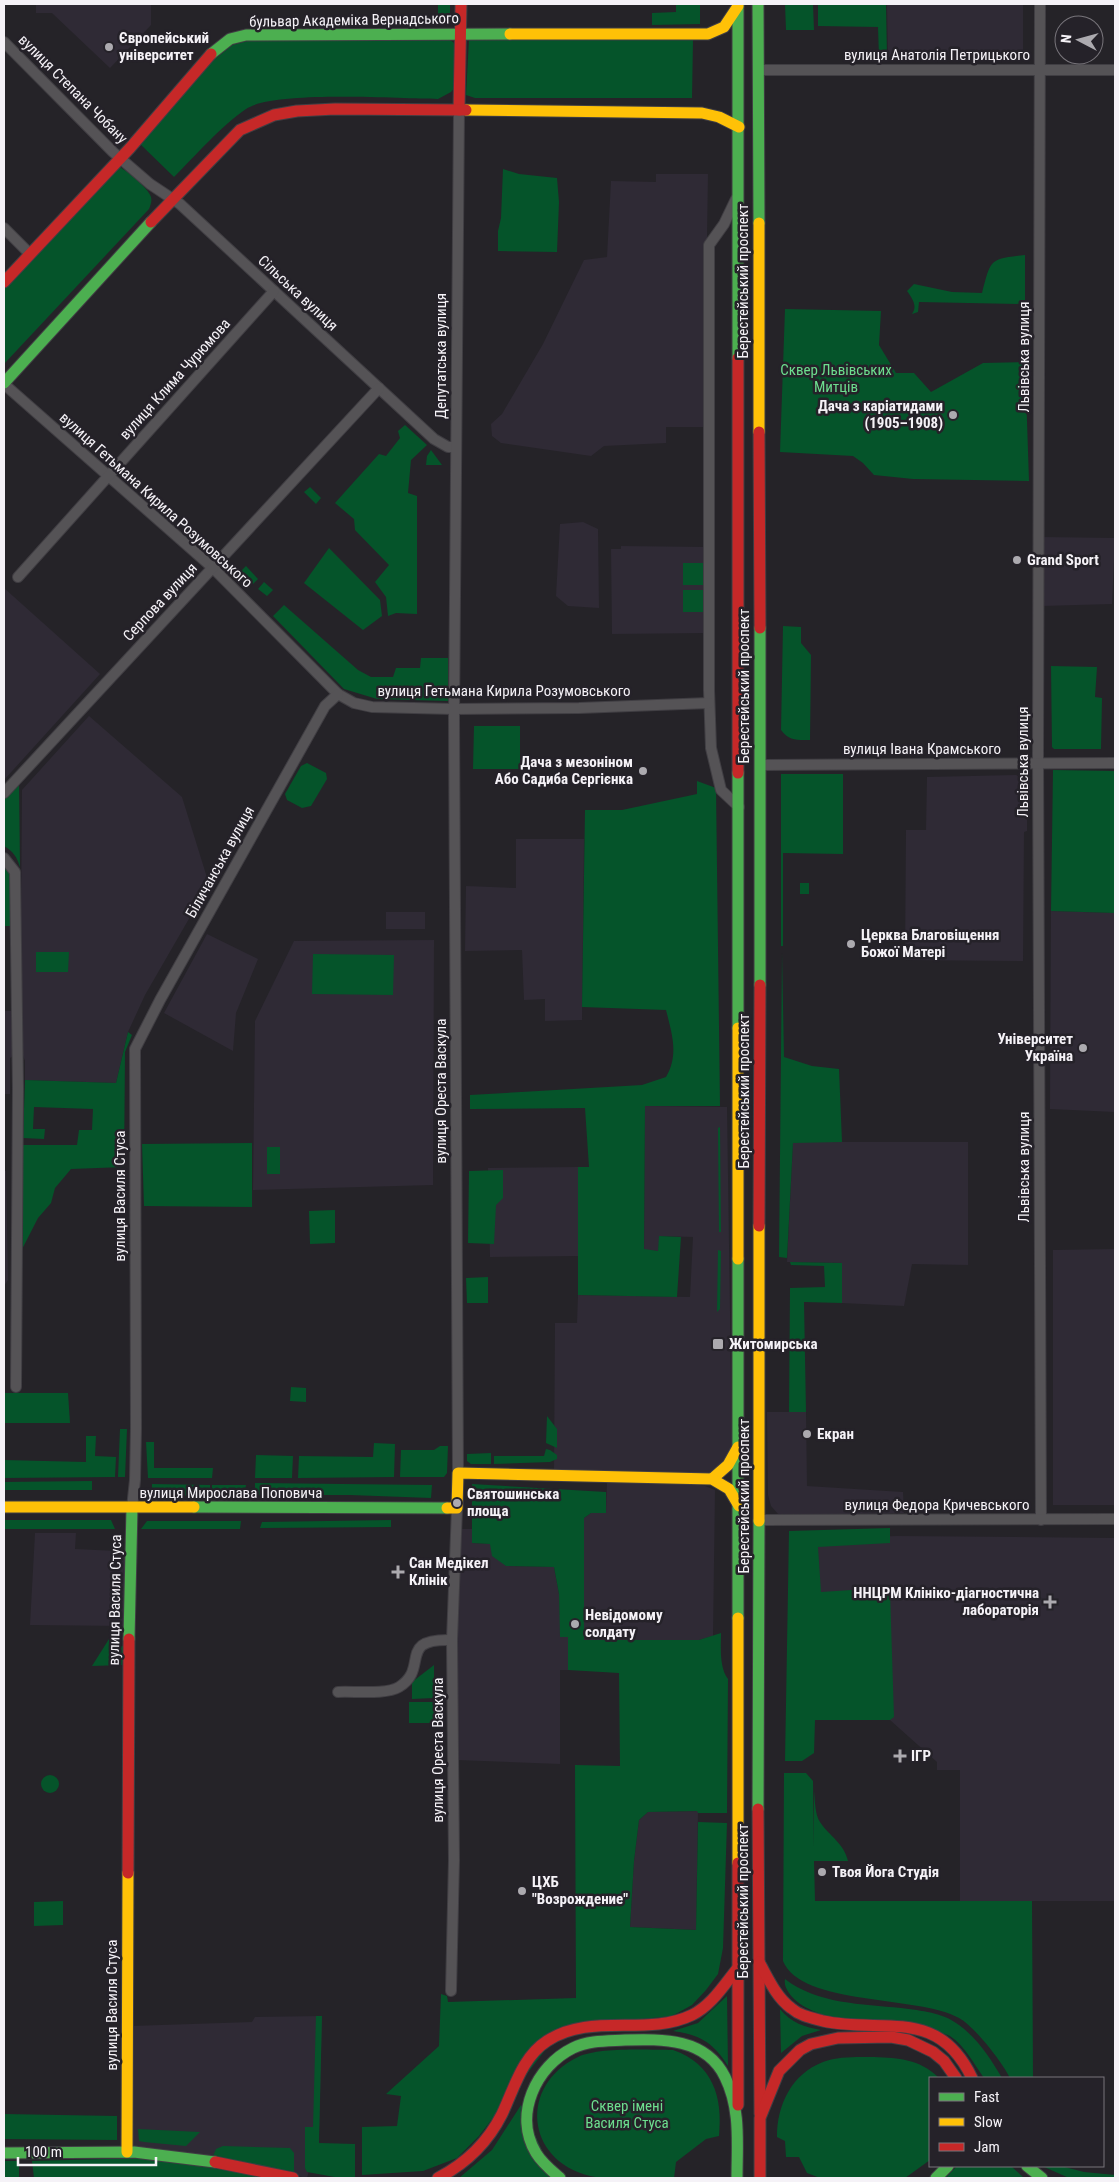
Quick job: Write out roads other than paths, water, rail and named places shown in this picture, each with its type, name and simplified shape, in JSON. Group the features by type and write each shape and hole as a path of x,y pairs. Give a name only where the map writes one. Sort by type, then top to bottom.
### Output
{"main road":[{"name":"Депутатська вулиця","path":"459,110 461,4"},
{"name":"Берестейський проспект","path":"758,4 760,764 758,1960 760,2178"},
{"name":"бульвар Академіка Вернадського","path":"4,282 120,158 205,59 230,39 246,35 708,34 724,27 738,5"},
{"name":"Берестейський проспект","path":"737,2178 739,1506 738,5"},
{"path":"4,384 172,200 240,130 274,115 335,109 702,113 719,117 739,127"},
{"path":"712,1479 728,1465 738,1446"},
{"path":"457,1508 458,1473 712,1479 729,1488 739,1506"},
{"name":"вулиця Мирослава Поповича","path":"4,1507 457,1508"},
{"name":"вулиця Василя Стуса","path":"126,2152 129,1620 132,1508"},
{"path":"758,1960 770,1982 793,2010 806,2016 834,2023 896,2023 925,2030 951,2047 962,2060 971,2077"},
{"path":"438,2178 474,2153 485,2141 496,2125 522,2069 531,2056 548,2041 584,2026 666,2022 681,2019 706,2005 737,1969"},
{"path":"760,2118 779,2071 800,2050 823,2041 891,2037 908,2040 933,2052 944,2061 955,2077"},
{"path":"560,2178 541,2161 534,2150 528,2123 530,2094 550,2063 574,2048 595,2041 651,2040 681,2041 693,2044 706,2052 725,2076 738,2120"},
{"path":"4,2153 126,2152 191,2157 293,2178"},
{"path":"936,2178 947,2167"},
{"path":"1028,2167 1042,2178"}],"street":[{"name":"Львівська вулиця","path":"1040,4 1038,763 1041,1520"},
{"name":"вулиця Степана Чобану","path":"4,42 120,158"},
{"name":"вулиця Анатолія Петрицького","path":"758,70 1115,70"},
{"name":"Депутатська вулиця","path":"454,709 459,110"},
{"name":"Сільська вулиця","path":"120,158 150,184 180,204 434,439 448,447 456,447"},
{"name":"Берестейський проспект","path":"739,194 724,224 709,245 710,703 712,748 721,790 739,808"},
{"path":"4,228 30,254"},
{"name":"вулиця Клима Чурюмова","path":"18,576 274,291"},
{"name":"вулиця Гетьмана Кирила Розумовського","path":"4,384 213,568 338,694 354,703 372,707 454,709 579,708 710,703"},
{"name":"Серпова вулиця","path":"4,794 379,388"},
{"name":"Біличанська вулиця","path":"135,1049 324,706 338,694"},
{"name":"вулиця Ореста Васкула","path":"454,709 458,1473"},
{"name":"вулиця Івана Крамського","path":"760,764 1115,762"},
{"path":"4,858 15,872 18,1088 16,1387"},
{"name":"вулиця Василя Стуса","path":"132,1508 135,1480 136,1413 135,1049"},
{"name":"вулиця Ореста Васкула","path":"451,1991 454,1860 452,1640 457,1508"},
{"name":"вулиця Федора Кричевського","path":"759,1520 1115,1519"},
{"path":"338,1692 384,1691 399,1687 411,1674 421,1646 430,1640 452,1640"}],"place":[{"name":"Європейський університет","path":"109,47"},
{"name":"Дача з каріатидами (1905–1908)","path":"953,415"},
{"name":"Grand Sport","path":"1017,560"},
{"name":"Дача з мезоніном Або Садиба Сергієнка","path":"643,771"},
{"name":"Церква Благовіщення Божої Матері","path":"851,944"},
{"name":"Університет Україна","path":"1083,1048"},
{"name":"Житомирська","path":"718,1344"},
{"name":"Екран","path":"807,1434"},
{"name":"Святошинська площа","path":"457,1503"},
{"name":"Сан Медікел Клінік","path":"398,1572"},
{"name":"ННЦРМ Клініко-діагностична лабораторія","path":"1050,1602"},
{"name":"Невідомому солдату","path":"575,1624"},
{"name":"ІГР","path":"900,1756"},
{"name":"Твоя Йога Студiя","path":"822,1872"},
{"name":"ЦХБ \"Возрождение\"","path":"522,1891"}],"park label":[{"name":"Сквер Львівських Митців","path":"836,378"},
{"name":"Сквер імені Василя Стуса","path":"627,2114"}]}
